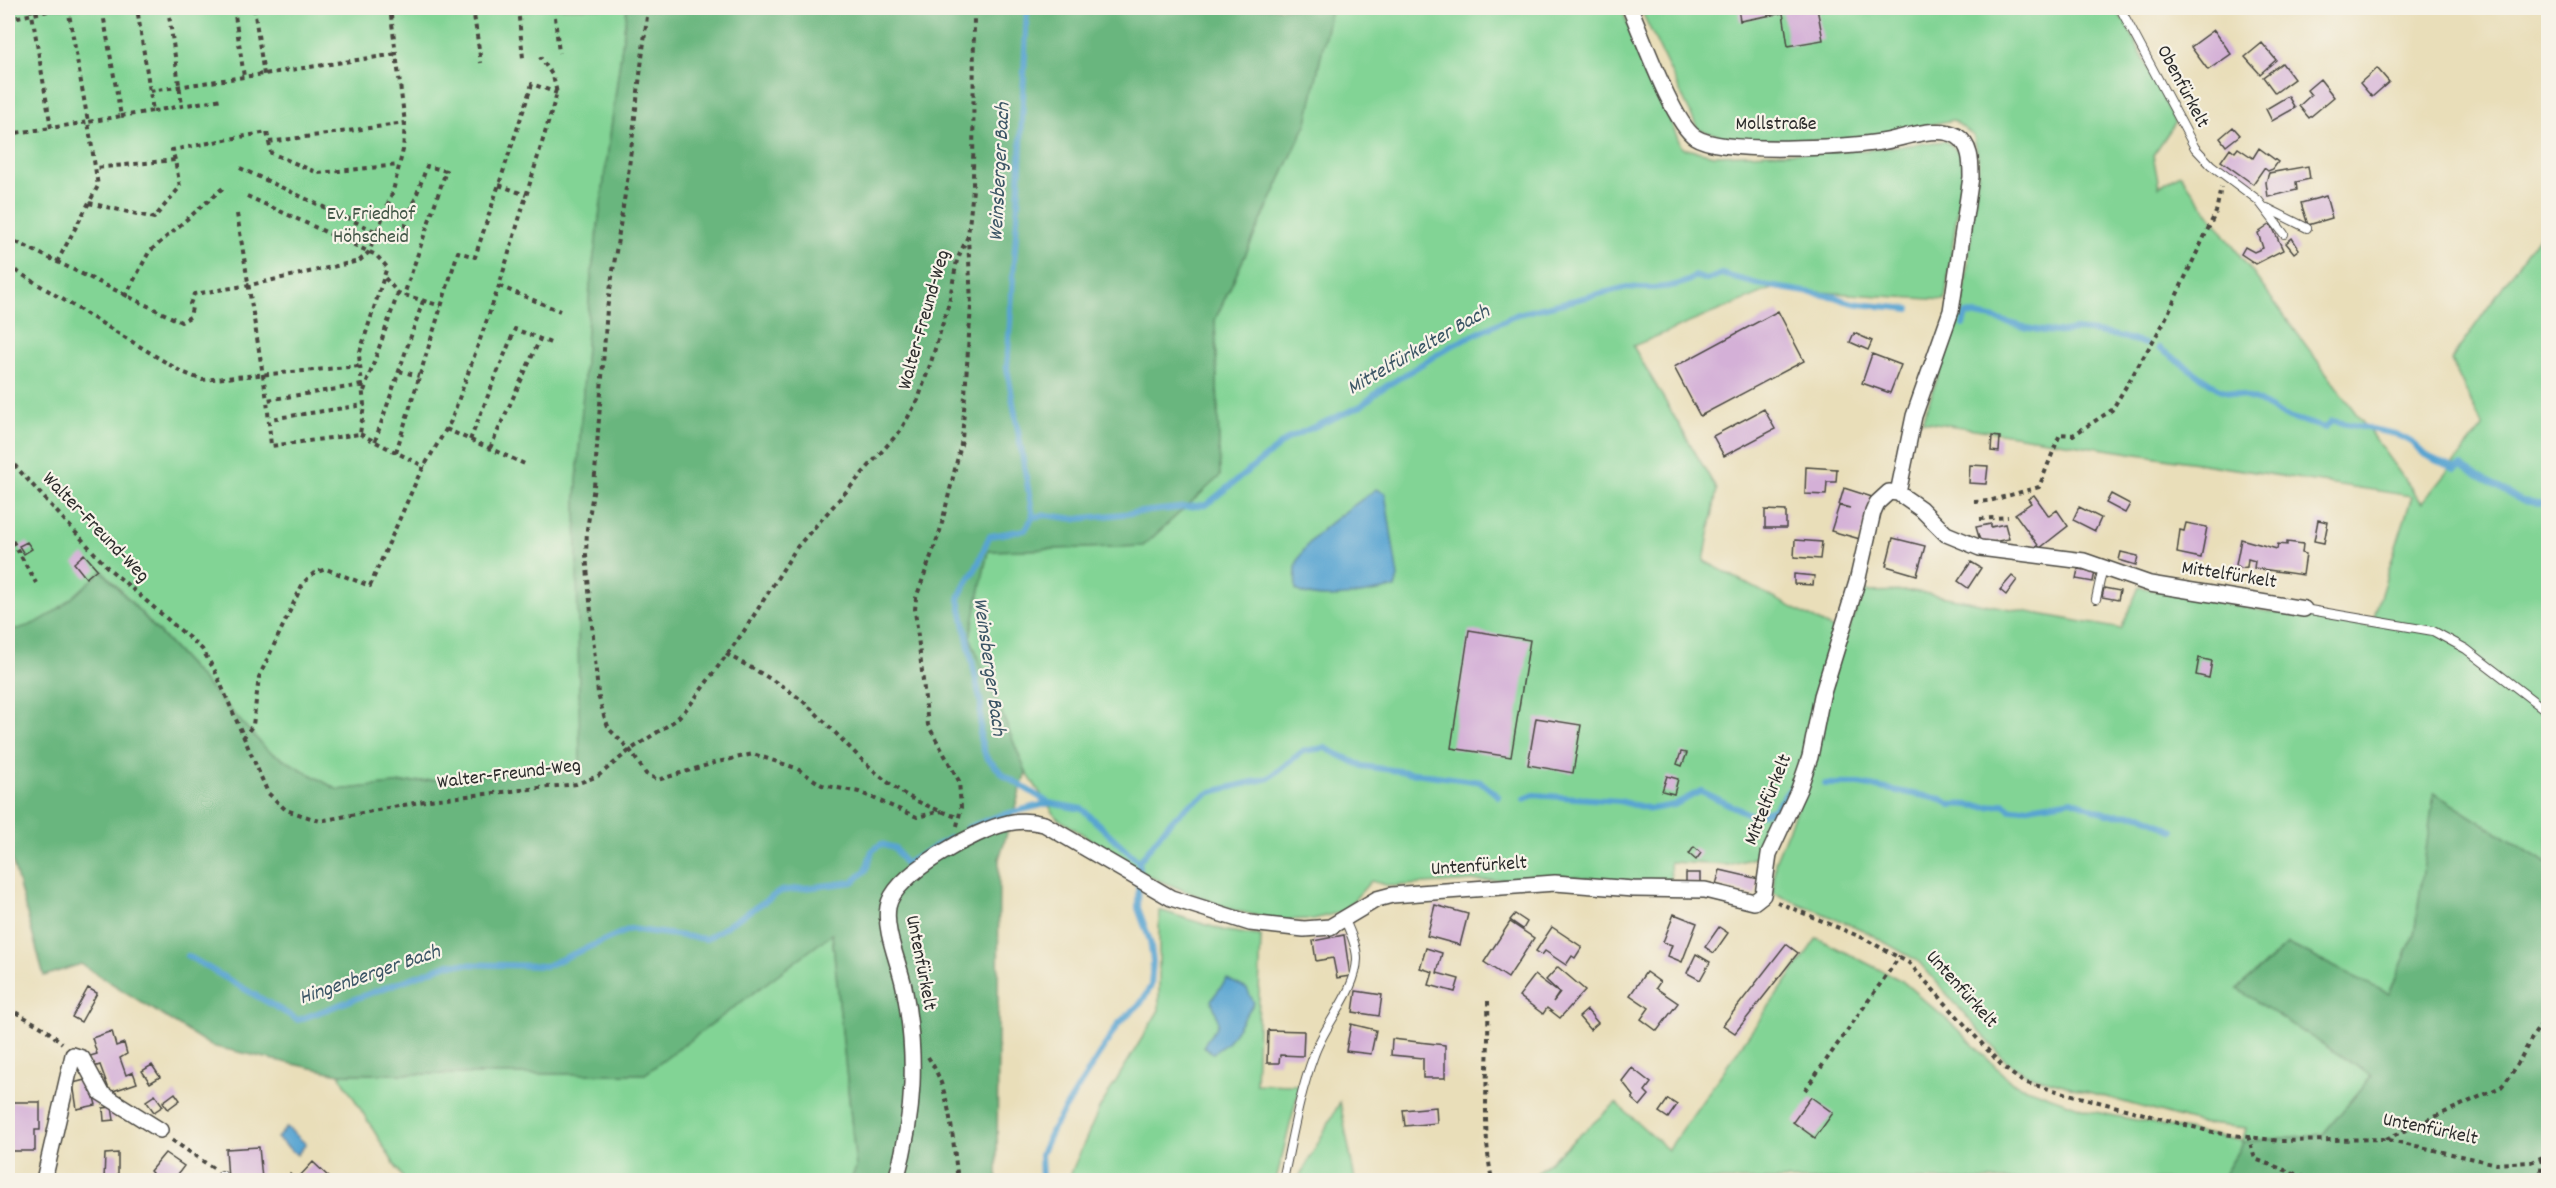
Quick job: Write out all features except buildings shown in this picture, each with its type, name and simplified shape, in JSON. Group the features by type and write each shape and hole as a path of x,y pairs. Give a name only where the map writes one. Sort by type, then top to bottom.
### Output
{"street":[{"name":"Mollstraße","path":"1629,8 1680,120 1688,131 1700,140 1736,146 1828,146 1883,142 1930,133 1949,133 1957,136 1966,146 1971,162 1971,177 1951,311 1914,416 1898,493"},
{"name":"Mittelfürkelt","path":"1763,895 1769,854 1799,789 1810,757 1828,674 1857,582 1873,512 1882,496 1889,492 1898,493 1921,509 1946,534 1980,548 2084,561 2150,584 2304,609"},
{"name":"Untenfürkelt","path":"896,1180 912,1102 913,1039 901,969 889,926 888,907 901,884 953,847 978,832 996,826 1032,821 1053,828 1156,890 1217,915 1278,928 1330,927 1377,899 1392,895 1480,887 1555,883 1633,889 1685,888 1705,890 1747,902 1760,900 1763,895"},
{"path":"44,1180 73,1055 82,1058 101,1093 160,1130"}],"lane":[{"name":"Obenfürkelt","path":"2120,8 2195,148 2223,175 2266,208"},
{"path":"2266,208 2307,228"},
{"path":"2266,208 2284,234"},
{"path":"2096,599 2103,567"},
{"name":"Mittelfürkelt","path":"2304,609 2433,631 2466,649 2548,712"},
{"path":"1283,1180 1308,1074 1322,1036 1353,982 1357,959 1345,920"}],"path":[{"path":"31,8 51,128"},
{"path":"8,19 63,8"},
{"path":"57,262 98,186 68,8"},
{"path":"102,8 121,116"},
{"path":"137,8 153,111"},
{"path":"168,8 182,105"},
{"path":"234,8 244,77"},
{"path":"254,8 264,75"},
{"path":"8,238 125,297 181,322 190,317 192,307 189,304 194,294 250,285 359,261 369,252 393,191 405,123 390,8"},
{"path":"473,8 481,63"},
{"path":"518,8 523,58"},
{"path":"554,8 559,53"},
{"path":"648,8 623,215 607,309 594,487 587,529 586,555 598,694 609,729 630,750 646,774 658,780 753,754 796,768 822,785 859,792 917,817 942,811"},
{"path":"953,847 959,818 959,781 928,725 915,610 916,598 940,531 962,440 970,315 968,236 973,189 974,8"},
{"path":"150,92 397,54"},
{"path":"243,738 254,724 259,677 303,583 314,573 326,569 370,586 419,475 446,429 499,286 557,93 553,76 540,57"},
{"path":"8,76 15,133"},
{"path":"396,452 458,252 475,257 532,84 557,93"},
{"path":"8,134 222,99"},
{"path":"269,142 405,123"},
{"path":"89,202 154,218 180,187 172,150 267,132 271,153 318,173 399,165"},
{"path":"95,168 175,160"},
{"path":"374,239 402,235 427,166 446,171 404,295"},
{"path":"240,168 376,232"},
{"path":"1974,502 1989,501 2039,487 2060,434 2073,435 2112,410 2154,341 2190,268 2216,212 2223,175"},
{"path":"499,185 526,195"},
{"path":"125,297 149,252 224,187"},
{"path":"247,196 376,255 387,267 359,355 364,405 360,434"},
{"path":"237,214 264,376 271,446 360,434 425,466"},
{"name":"Walter-Freund-Weg","path":"8,458 107,567 202,649 215,671 243,738 273,800 294,814 320,821 430,800 576,784 598,776 630,750 676,720 690,705 762,603 797,547 890,445 910,416 931,362 949,303 957,260 968,236"},
{"path":"8,266 191,376 202,380 360,366"},
{"path":"384,277 398,293 441,306"},
{"path":"499,286 560,310"},
{"path":"363,394 398,293"},
{"path":"375,441 423,301"},
{"path":"470,440 515,329 553,344"},
{"path":"490,448 540,339"},
{"path":"399,371 419,376"},
{"path":"267,400 362,385"},
{"path":"270,419 364,405"},
{"path":"446,429 527,465"},
{"path":"1980,519 2008,517"},
{"path":"8,533 36,583"},
{"path":"726,654 782,685 898,790 924,805 959,818"},
{"name":"Untenfürkelt","path":"1763,895 1900,956 1926,979 2004,1068 2023,1082 2216,1133 2281,1141 2385,1139 2496,1164 2516,1164 2548,1155"},
{"path":"1805,1090 1900,956"},
{"path":"1488,1001 1489,1037 1484,1125 1492,1180"},
{"path":"8,1008 45,1029 67,1046 73,1055"},
{"path":"2385,1139 2501,1087 2511,1075 2534,1033 2548,1017"},
{"path":"913,1039 936,1069 945,1094 958,1180"},
{"path":"160,1130 222,1178"},
{"path":"2248,1136 2255,1159 2312,1180"},
{"path":"2540,1180 2542,1157"}],"green space":[{"name":"Ev. Friedhof Höhscheid","path":"8,8 627,8 590,286 576,498 581,764 338,790 267,750 103,571 47,617 22,628 8,630"},
{"path":"627,8 1331,8 1307,122 1215,320 1220,476 1143,546 988,551 970,637 1026,772 999,859 997,1180 851,1180 856,1167 832,934 645,1074 339,1074 211,1046 81,964 44,976 8,845 8,630 22,628 47,617 102,571 267,750 338,790 580,764 576,498 590,286"},
{"path":"1331,8 1621,8 1682,148 1714,155 1866,150 1945,141 1965,157 1945,300 1771,289 1633,346 1717,490 1704,561 1835,630 1818,683 1801,768 1765,855 1728,865 1670,862 1671,884 1559,876 1390,886 1371,881 1344,911 1314,919 1276,920 1233,910 1148,876 1057,818 1026,772 970,637 988,551 1143,546 1220,476 1215,320 1307,122"},
{"path":"1640,8 2113,8 2126,23 2175,123 2153,155 2159,187 2180,174 2422,503 2483,427 2451,360 2548,222 2548,864 2435,794 2414,935 2389,994 2288,944 2238,988 2372,1076 2323,1134 2244,1142 2221,1180 1529,1180 1616,1103 1668,1150 1817,938 1902,981 1954,1026 2012,1083 2090,1111 2243,1141 2246,1128 2198,1123 2028,1075 2005,1060 1918,961 1863,930 1773,893 1775,862 1812,771 1837,657 1864,592 1913,591 2121,629 2139,587 2265,611 2371,626 2412,496 1922,421 1963,307 1979,163 1974,136 1953,120 1849,141 1730,139 1698,129"},
{"path":"2434,793 2548,864 2548,1180 2221,1180 2244,1142 2323,1134 2372,1076 2237,989 2288,944 2389,994 2414,935"},
{"path":"1159,910 1226,931 1261,936 1256,1084 1300,1085 1276,1180 1068,1180 1099,1109 1159,1010"},
{"path":"832,933 856,1167 851,1180 404,1180 339,1074 645,1074"},
{"path":"1340,1102 1355,1180 1298,1180"}],"water":[{"path":"1376,489 1385,493 1398,577 1395,588 1330,597 1317,597 1296,590 1296,567 1308,545 1330,524"},
{"path":"1227,979 1247,989 1254,1003 1227,1043 1213,1053 1203,1047 1218,1024 1211,1000"},
{"path":"287,1127 306,1144 297,1155 277,1138"}],"waterway":[{"name":"Weinsberger Bach","path":"1027,8 1019,187 1007,368 1033,517 1025,530 990,536 959,599 981,704 980,738 986,757 1004,775 1049,803 1082,809 1139,862 1138,908 1150,941 1153,961 1151,986 1141,1003 1119,1023 1053,1128 1041,1154 1042,1180"},
{"name":"Mittelfürkelter Bach","path":"1033,517 1046,515 1076,519 1206,505 1289,438 1361,406 1380,390 1451,346 1518,314 1627,287 1672,286 1695,276 1707,280 1721,274 1757,284 1836,297 1851,302 1909,309"},
{"name":"Mittelfürkelter Bach","path":"1963,325 1966,314 1978,315 2034,329 2060,332 2094,331 2145,344"},
{"name":"Mittelfürkelter Bach","path":"2159,348 2219,389 2256,400 2282,415 2325,428 2332,421 2396,434 2411,442 2425,455 2455,469 2461,466 2522,501 2548,504"},
{"path":"1139,862 1169,823 1189,805 1211,792 1269,778 1303,751 1325,748 1362,766 1481,782 1498,796"},
{"path":"1825,784 1859,784 1941,799 1951,805 1991,806 2004,803 2010,810 2072,800 2107,814 2142,815 2174,831"},
{"path":"1524,799 1534,795 1619,801 1651,809 1674,805 1701,791 1753,816 1773,810 1793,785"},
{"path":"967,828 998,816 1049,803"},
{"name":"Hingenberger Bach","path":"188,956 298,1020 449,964 546,966 630,929 706,939 781,891 853,882 866,870 872,851 881,844 895,848 905,864 950,838"}]}
